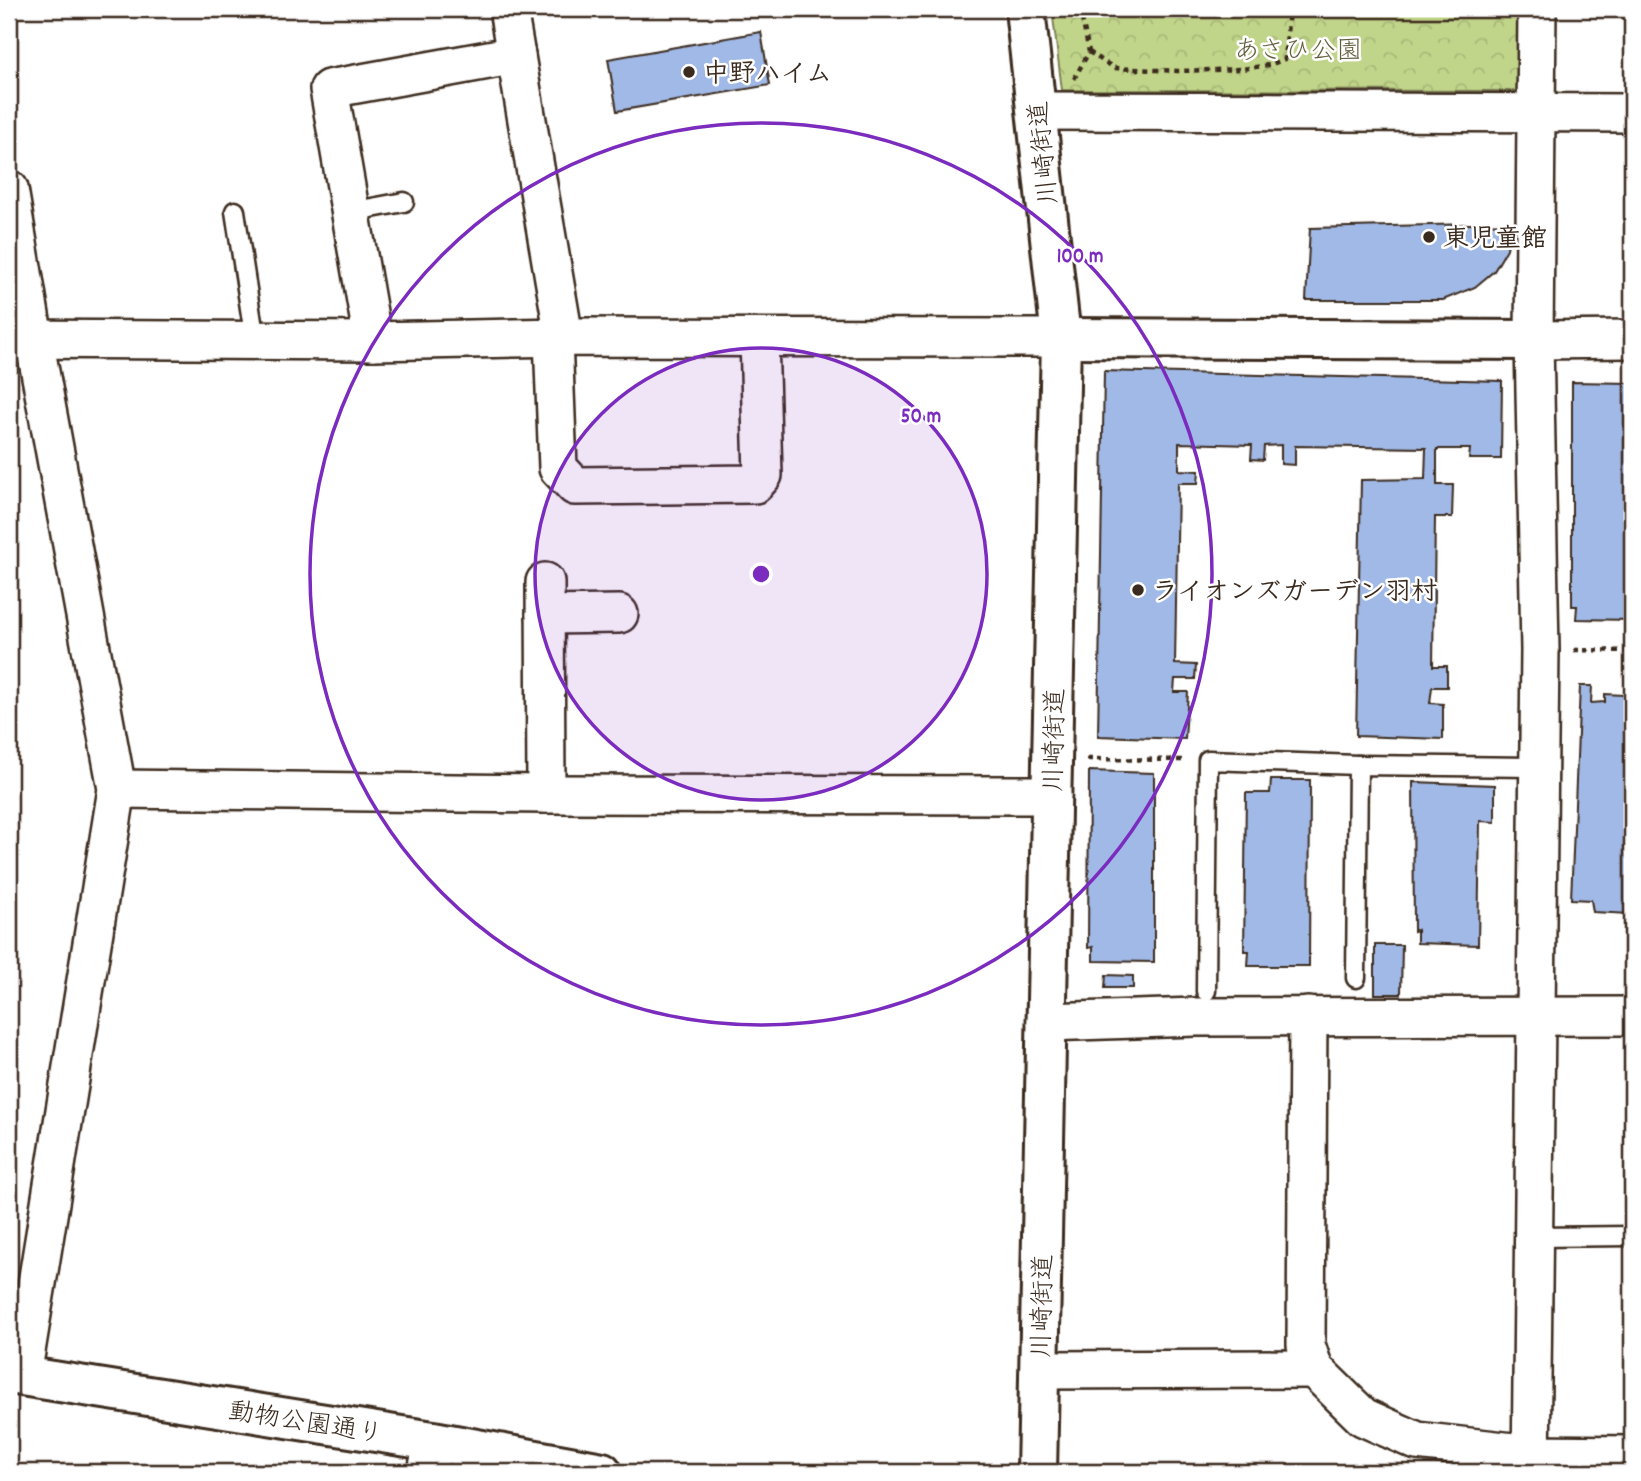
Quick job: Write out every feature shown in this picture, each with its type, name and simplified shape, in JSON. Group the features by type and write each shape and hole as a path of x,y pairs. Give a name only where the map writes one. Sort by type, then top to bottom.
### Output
{"street":[{"path":"508,9 559,337 558,468 575,486 755,484 763,475 759,338"},
{"name":"川崎街道","path":"1025,9 1061,338 1037,1472"},
{"path":"1531,1463 1540,650 1534,340 1538,9"},
{"path":"373,341 329,89 516,55"},
{"path":"1038,111 1632,113"},
{"path":"9,189 21,339 117,789 15,1375"},
{"path":"21,339 1632,339"},
{"path":"546,794 545,598 619,614"},
{"path":"117,789 546,794 1052,795"},
{"path":"1308,1016 1306,1345 1314,1369 1363,1417 1417,1441 1531,1463 1632,1455"},
{"path":"1046,1023 1196,1017 1632,1016"},
{"path":"1040,1370 1314,1369"},
{"name":"動物公園通り","path":"15,1375 430,1457 602,1472"}],"lane":[{"path":"350,212 404,202"},
{"path":"234,211 255,341"},
{"path":"1206,991 1208,760 1539,767"},
{"path":"1356,978 1358,765"},
{"path":"1534,1237 1632,1236"}],"path":[{"path":"1077,111 1074,80 1089,52 1080,9"},
{"path":"1089,52 1114,68 1191,71 1269,65 1285,58 1289,9"},
{"path":"1540,650 1632,651"},
{"path":"1079,759 1208,760"}],"green space":[{"name":"あさひ公園","path":"1052,9 1540,9 1539,91 1062,90"}],"building":[{"name":"中野ハイム","path":"761,32 770,85 617,111 608,59"},
{"path":"1511,223 1507,249 1494,271 1475,287 1443,300 1306,300 1310,228"},
{"name":"ライオンズガーデン羽村","path":"1104,371 1502,381 1501,459 1469,459 1470,449 1437,449 1437,485 1453,485 1452,517 1435,517 1433,666 1447,666 1447,687 1432,687 1430,703 1443,704 1443,739 1356,736 1361,480 1425,479 1426,448 1295,446 1295,465 1281,464 1281,445 1264,446 1263,460 1251,459 1252,445 1179,443 1179,470 1199,471 1198,483 1178,483 1175,664 1196,665 1195,679 1175,679 1174,692 1188,692 1185,739 1098,736"},
{"path":"1572,382 1632,383 1632,620 1576,619 1577,606 1572,606"},
{"path":"1580,686 1592,686 1591,703 1605,702 1605,694 1624,695 1625,703 1632,704 1630,914 1593,912 1591,900 1571,899"},
{"path":"1089,771 1154,773 1154,962 1093,961 1093,947 1088,948"},
{"path":"1271,780 1310,780 1309,966 1248,966 1249,951 1244,951 1246,793 1270,793"},
{"path":"1413,782 1495,785 1495,822 1480,821 1478,945 1417,943 1417,930 1414,931"},
{"path":"1375,945 1402,945 1401,994 1375,994"},
{"path":"1106,975 1133,976 1133,988 1105,988"}],"place":[{"name":"中野ハイム","path":"689,72"},
{"name":"東児童館","path":"1429,237"},
{"name":"ライオンズガーデン羽村","path":"1138,590"}]}
